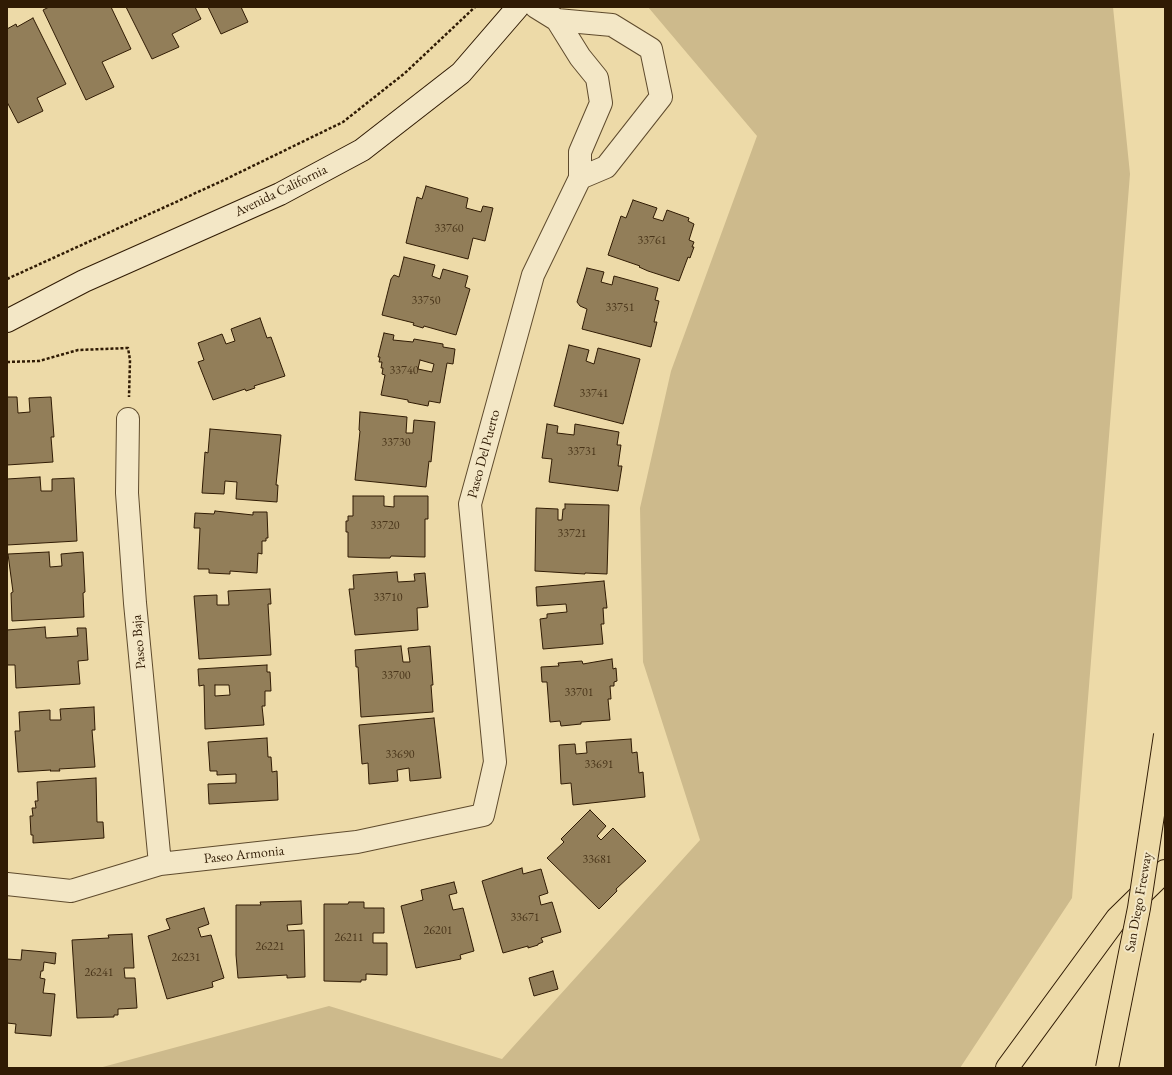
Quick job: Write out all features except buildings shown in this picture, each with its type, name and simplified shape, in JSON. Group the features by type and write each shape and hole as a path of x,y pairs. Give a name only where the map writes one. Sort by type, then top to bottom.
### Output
{"highway":[{"name":"San Diego Freeway","path":"1107,1068 1139,908 1165,735"},
{"path":"1007,1068 1117,918 1165,871"}],"street":[{"name":"Avenida California","path":"7,320 84,281 280,194 362,150 461,73 518,7"},
{"name":"Paseo Del Puerto","path":"483,815 494,762 470,504 533,275 580,178 580,152 601,103 596,78 580,57 557,20 536,7"},
{"name":"Paseo Del Puerto","path":"557,20 612,25 651,49 662,97 606,167 580,178"},
{"name":"Paseo Baja","path":"128,419 128,493 135,603 160,864"},
{"name":"Paseo Armonia","path":"7,884 70,890 160,864 357,842 483,815"}],"path":[{"path":"7,279 222,181 343,122 405,72 475,7"},
{"path":"7,362 39,361 78,350 128,348 130,360 128,419"}],"shaded area":[{"path":"648,7 1113,7 1130,174 1072,898 960,1068 99,1068 329,1006 502,1059 700,840 643,662 640,508 671,371 757,136"}]}
